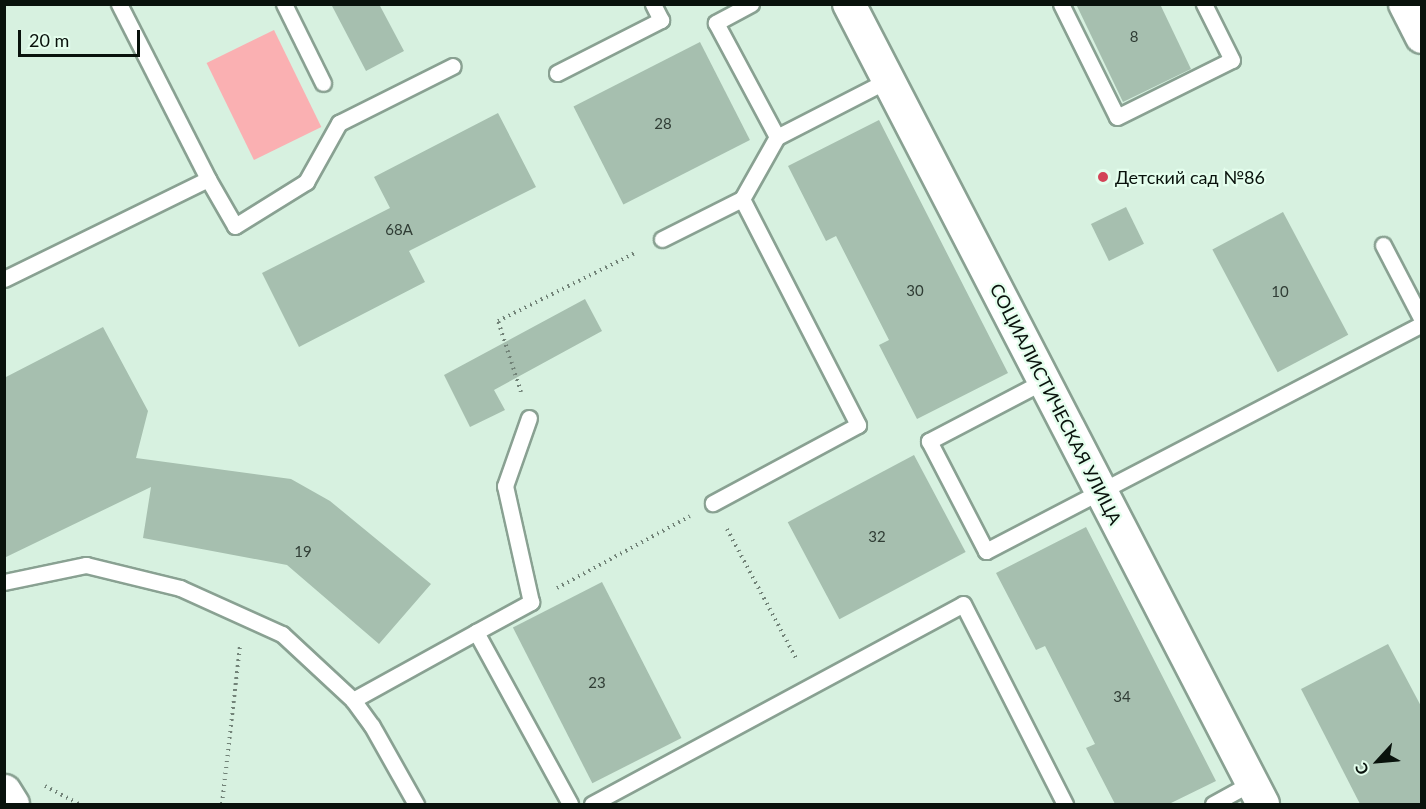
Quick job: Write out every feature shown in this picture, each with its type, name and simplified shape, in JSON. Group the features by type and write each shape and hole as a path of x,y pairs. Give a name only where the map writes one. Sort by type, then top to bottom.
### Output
{"main road":[{"path":"4,791 12,804"}],"street":[{"name":"СОЦИАЛИСТИЧЕСКАЯ УЛИЦА","path":"849,4 1257,794"},
{"path":"1405,4 1422,37"}],"lane":[{"path":"119,4 208,179 235,226 306,182 339,123 453,66"},
{"path":"284,4 323,83"},
{"path":"557,73 661,20 653,4"},
{"path":"751,4 716,22 777,137"},
{"path":"1061,4 1117,117 1232,60 1204,4"},
{"path":"662,239 741,200 777,137 888,80"},
{"path":"4,279 208,179"},
{"path":"713,503 858,425 741,200"},
{"path":"1044,381 929,441 986,551 1422,322 1383,245"},
{"path":"353,700 531,602 506,486 529,418"},
{"path":"4,582 86,565 180,588 282,634 353,700 372,726 416,804"},
{"path":"592,804 963,604 1065,804"},
{"path":"476,632 570,804"},
{"path":"1213,804 1257,794"}],"path":[{"path":"529,418 498,321 662,239"},
{"path":"531,602 713,503 812,687"},
{"path":"222,804 244,617"},
{"path":"39,783 79,804"}],"shaded area":[{"path":"274,30 321,127 254,160 207,63"}],"building":[{"path":"331,4 379,4 404,51 366,71"},
{"path":"1076,4 1160,4 1191,69 1123,102"},
{"path":"700,42 750,140 623,204 573,106"},
{"path":"498,113 536,187 409,251 425,282 299,347 262,273 390,208 374,177"},
{"path":"879,120 1008,373 917,419 879,345 889,340 836,236 826,241 788,166"},
{"path":"1126,207 1144,244 1109,261 1091,224"},
{"path":"1283,212 1348,335 1278,372 1212,250"},
{"path":"585,299 602,331 494,390 505,410 470,427 444,375"},
{"path":"103,327 148,411 136,458 291,479 330,501 431,584 379,644 287,565 143,538 151,487 4,558 4,378"},
{"path":"914,455 966,552 839,619 788,522"},
{"path":"1086,527 1216,781 1169,804 1115,804 1086,748 1095,744 1045,646 1036,650 996,573"},
{"path":"602,582 681,738 592,783 513,627"},
{"path":"1388,644 1422,708 1422,804 1360,804 1301,689"}],"place":[{"name":"Детский сад №86","path":"1103,177"}]}
